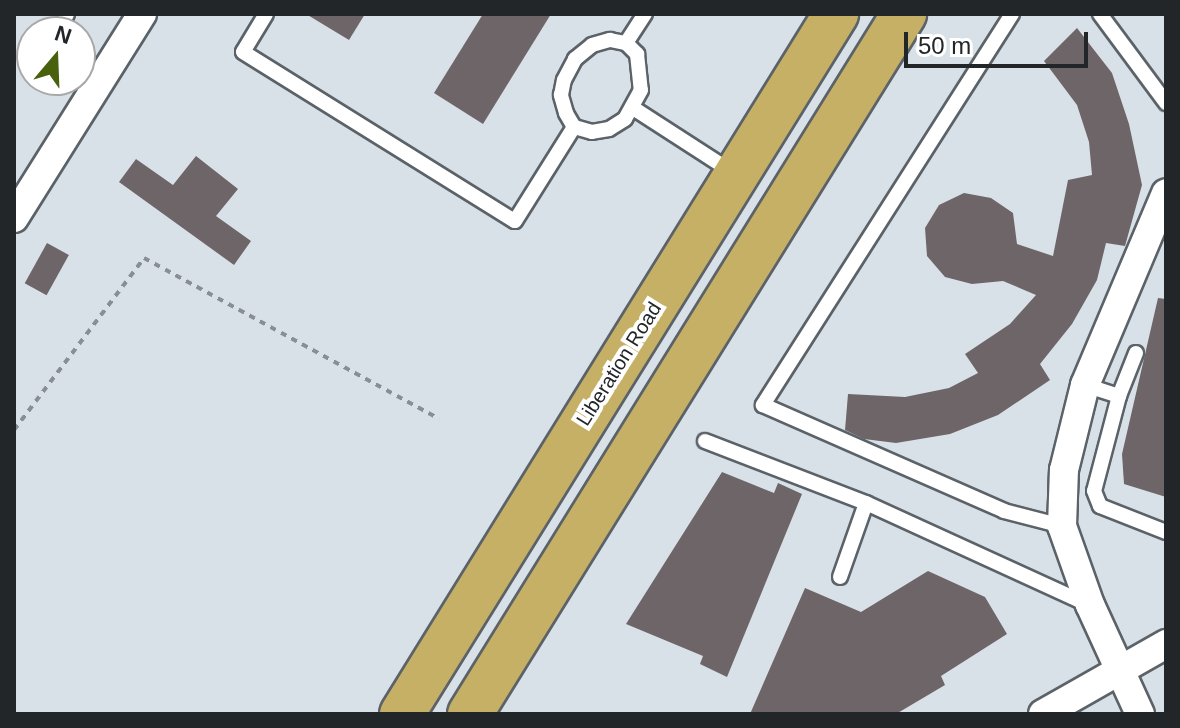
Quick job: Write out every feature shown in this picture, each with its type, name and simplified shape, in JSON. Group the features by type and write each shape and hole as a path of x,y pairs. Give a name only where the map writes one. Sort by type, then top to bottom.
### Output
{"highway":[{"name":"Liberation Road","path":"402,714 836,14"},
{"path":"470,714 904,14"}],"street":[{"path":"96,65 142,14"},
{"path":"14,218 78,96"},
{"path":"1140,714 1118,672 1090,605 1062,526 1064,470 1085,385 1166,193"},
{"path":"1043,714 1166,644"}],"lane":[{"path":"266,14 243,52 515,221 574,127"},
{"path":"626,43 645,14"},
{"path":"1012,14 763,405 1004,511 1062,526"},
{"path":"1100,14 1166,103"},
{"path":"610,40 626,43 637,54 642,73 641,90 633,108 625,119 609,129 592,132 574,127 561,95 564,80 575,59 592,45 610,40"},
{"path":"633,108 736,174"},
{"path":"1136,353 1119,396 1094,491 1100,506 1166,532"},
{"path":"1085,385 1119,396"},
{"path":"705,441 866,503 1090,605"},
{"path":"840,577 866,503"}],"path":[{"path":"14,430 144,258 439,419"}],"building":[{"path":"306,14 365,14 349,40"},
{"path":"483,14 551,14 483,124 434,93"},
{"path":"1077,28 1112,73 1129,124 1142,185 1125,246 1106,243 1097,280 1072,324 1040,364 1050,380 998,415 950,434 896,443 864,439 845,430 848,394 905,397 949,388 978,373 965,354 1010,324 1036,295 1003,281 972,284 945,277 927,256 925,228 939,205 964,193 991,198 1013,213 1017,244 1053,256 1068,180 1092,175 1089,142 1077,105 1044,61"},
{"path":"196,156 238,189 216,216 251,241 234,265 119,182 136,159 173,185"},
{"path":"47,243 69,255 47,295 25,283"},
{"path":"1158,298 1166,299 1166,497 1124,484 1122,454"},
{"path":"722,472 774,493 778,483 802,494 727,677 700,664 703,656 626,624"},
{"path":"928,571 985,597 1007,634 941,676 945,685 896,714 750,714 805,588 861,612"}]}
